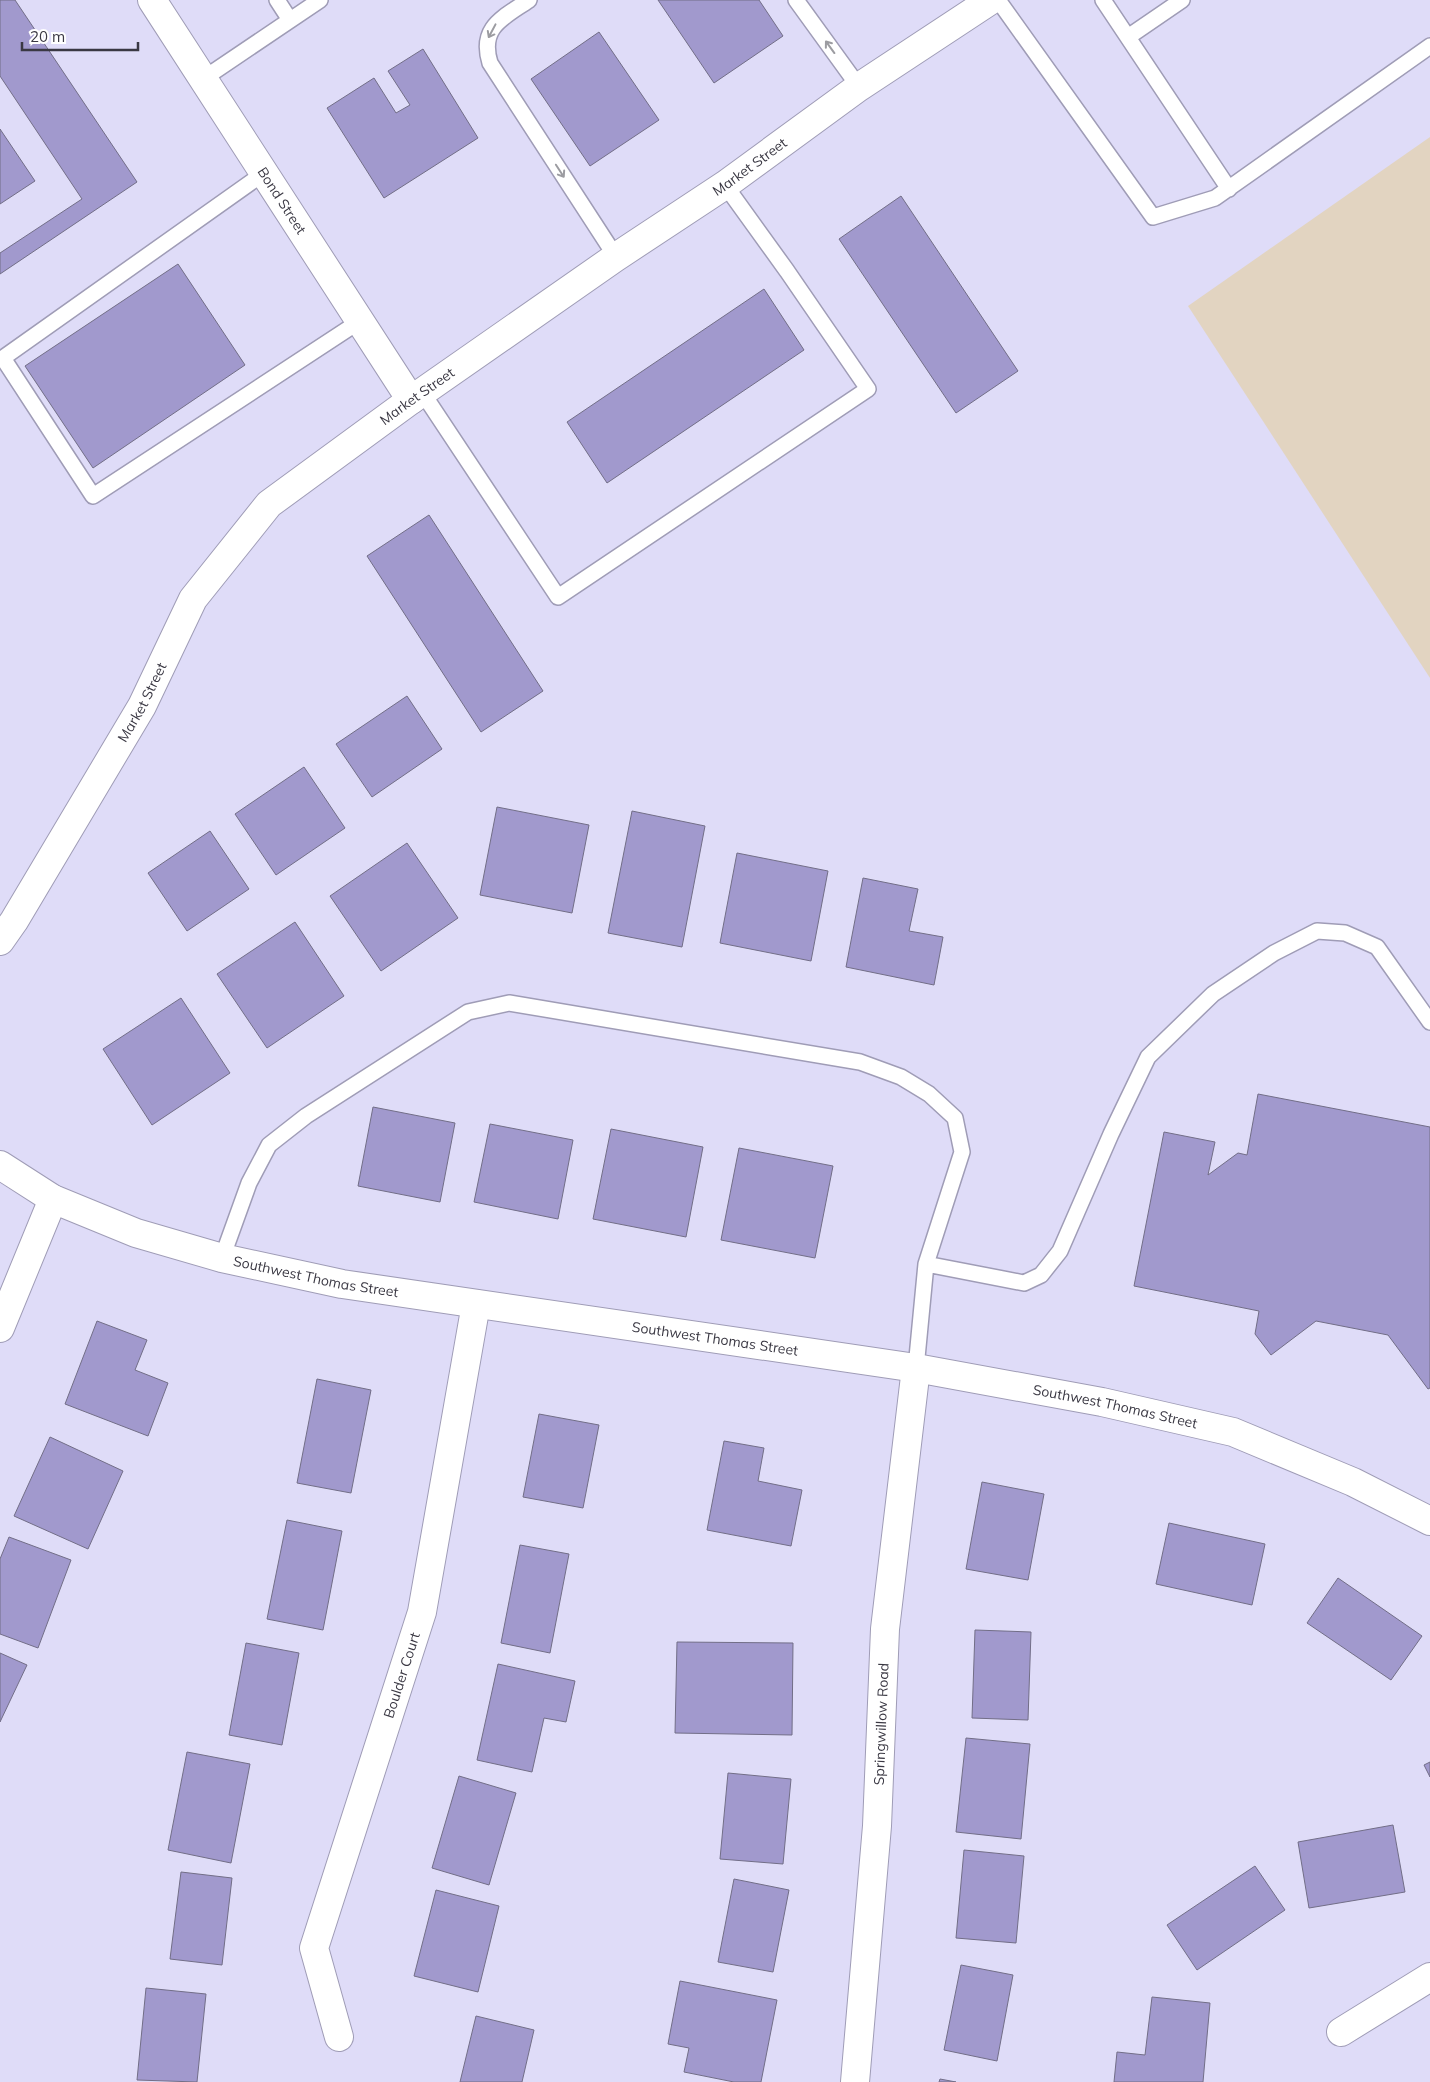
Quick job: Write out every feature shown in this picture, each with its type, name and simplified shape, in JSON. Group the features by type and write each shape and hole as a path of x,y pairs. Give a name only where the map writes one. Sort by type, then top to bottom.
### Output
{"street":[{"name":"Bond Street","path":"152,0 360,321 417,396"},
{"name":"Market Street","path":"0,941 14,921 142,706 193,599 269,504 417,396 616,257 725,185 859,87 991,0"},
{"name":"Southwest Thomas Street","path":"0,1165 53,1199 136,1233 222,1258 342,1284 916,1368 1102,1402 1233,1432 1353,1482 1428,1516"},
{"path":"0,1328 53,1199"},
{"name":"Boulder Court","path":"339,2037 314,1948 422,1612 476,1304"},
{"name":"Springwillow Road","path":"855,2082 877,1826 886,1628 916,1368"},
{"path":"1341,2032 1430,1978"}],"lane":[{"path":"277,0 290,20"},
{"path":"203,79 320,0"},
{"path":"529,0 496,22 489,33 487,43 490,63 616,257"},
{"path":"796,0 859,87"},
{"path":"998,0 1153,217 1215,198 1430,46"},
{"path":"1104,0 1229,189"},
{"path":"1128,38 1182,0"},
{"path":"264,173 3,358 93,496 360,321"},
{"path":"417,396 558,597 868,388 788,271 725,185"},
{"path":"926,1264 1024,1283 1041,1275 1060,1251 1111,1134 1148,1057 1212,994 1274,953 1317,931 1345,933 1377,947 1430,1022"},
{"path":"222,1258 249,1183 269,1145 306,1116 468,1012 509,1003 860,1062 901,1076 929,1094 955,1118 962,1152 926,1264 916,1368"}],"shaded area":[{"path":"1430,137 1430,678 1188,306"}],"building":[{"path":"0,0 15,0 137,182 0,274 0,253 82,199 0,76"},
{"path":"658,0 759,0 783,36 714,83"},
{"path":"599,32 659,120 590,166 531,79"},
{"path":"423,49 478,138 384,198 327,108 374,78 396,113 410,105 388,71"},
{"path":"0,129 35,181 0,204"},
{"path":"901,196 1018,371 956,413 839,239"},
{"path":"178,264 245,365 93,468 25,366"},
{"path":"764,289 804,350 607,483 567,422"},
{"path":"429,515 543,691 481,732 367,556"},
{"path":"407,696 442,749 372,797 336,744"},
{"path":"304,767 345,828 276,875 235,814"},
{"path":"497,807 589,825 572,913 480,895"},
{"path":"632,811 705,826 682,947 608,933"},
{"path":"210,831 249,889 187,931 148,873"},
{"path":"407,843 458,918 381,971 330,896"},
{"path":"737,853 828,871 811,961 720,943"},
{"path":"863,878 918,889 909,931 943,937 934,985 846,967"},
{"path":"295,922 344,996 267,1048 217,974"},
{"path":"181,998 230,1073 152,1125 103,1049"},
{"path":"1258,1094 1430,1127 1430,1388 1428,1389 1388,1335 1316,1321 1271,1355 1255,1334 1259,1311 1134,1286 1164,1132 1215,1142 1208,1175 1238,1153 1247,1155"},
{"path":"373,1107 455,1123 440,1202 358,1186"},
{"path":"490,1124 573,1140 558,1219 474,1202"},
{"path":"611,1129 703,1147 686,1237 593,1219"},
{"path":"739,1148 833,1166 815,1258 721,1240"},
{"path":"97,1321 147,1340 135,1370 168,1383 148,1436 65,1404"},
{"path":"317,1379 371,1390 351,1493 297,1483"},
{"path":"539,1414 599,1425 583,1508 523,1497"},
{"path":"50,1437 123,1471 88,1549 14,1516"},
{"path":"724,1441 764,1448 758,1481 802,1490 791,1546 707,1530"},
{"path":"982,1482 1044,1494 1028,1580 966,1569"},
{"path":"287,1520 342,1531 323,1630 267,1619"},
{"path":"1169,1523 1265,1544 1252,1605 1156,1584"},
{"path":"9,1537 71,1560 38,1648 0,1634 0,1559"},
{"path":"520,1545 569,1554 550,1653 501,1643"},
{"path":"1338,1578 1422,1636 1391,1680 1307,1623"},
{"path":"975,1630 1031,1632 1028,1720 972,1718"},
{"path":"677,1642 793,1643 792,1735 675,1733"},
{"path":"246,1643 299,1653 282,1745 229,1735"},
{"path":"0,1653 27,1665 0,1722"},
{"path":"498,1664 575,1681 566,1722 544,1718 532,1772 477,1760"},
{"path":"966,1738 1030,1744 1021,1839 956,1832"},
{"path":"187,1752 250,1764 231,1863 168,1850"},
{"path":"1430,1762 1430,1777 1424,1765"},
{"path":"728,1773 791,1779 783,1864 720,1859"},
{"path":"459,1776 516,1793 489,1885 432,1868"},
{"path":"1393,1825 1405,1892 1309,1908 1298,1842"},
{"path":"964,1850 1024,1856 1016,1943 956,1938"},
{"path":"1255,1866 1285,1910 1197,1970 1167,1925"},
{"path":"181,1872 232,1878 222,1965 170,1959"},
{"path":"734,1879 789,1890 773,1972 718,1962"},
{"path":"436,1890 499,1906 478,1992 414,1976"},
{"path":"961,1965 1013,1975 997,2061 944,2050"},
{"path":"680,1981 777,2000 761,2082 734,2082 684,2072 689,2048 668,2044"},
{"path":"146,1988 206,1994 197,2082 137,2080"},
{"path":"1152,1997 1210,2003 1203,2082 1114,2082 1117,2052 1145,2055"},
{"path":"476,2016 534,2030 522,2082 460,2082"},
{"path":"940,2079 956,2082 939,2082"}]}
